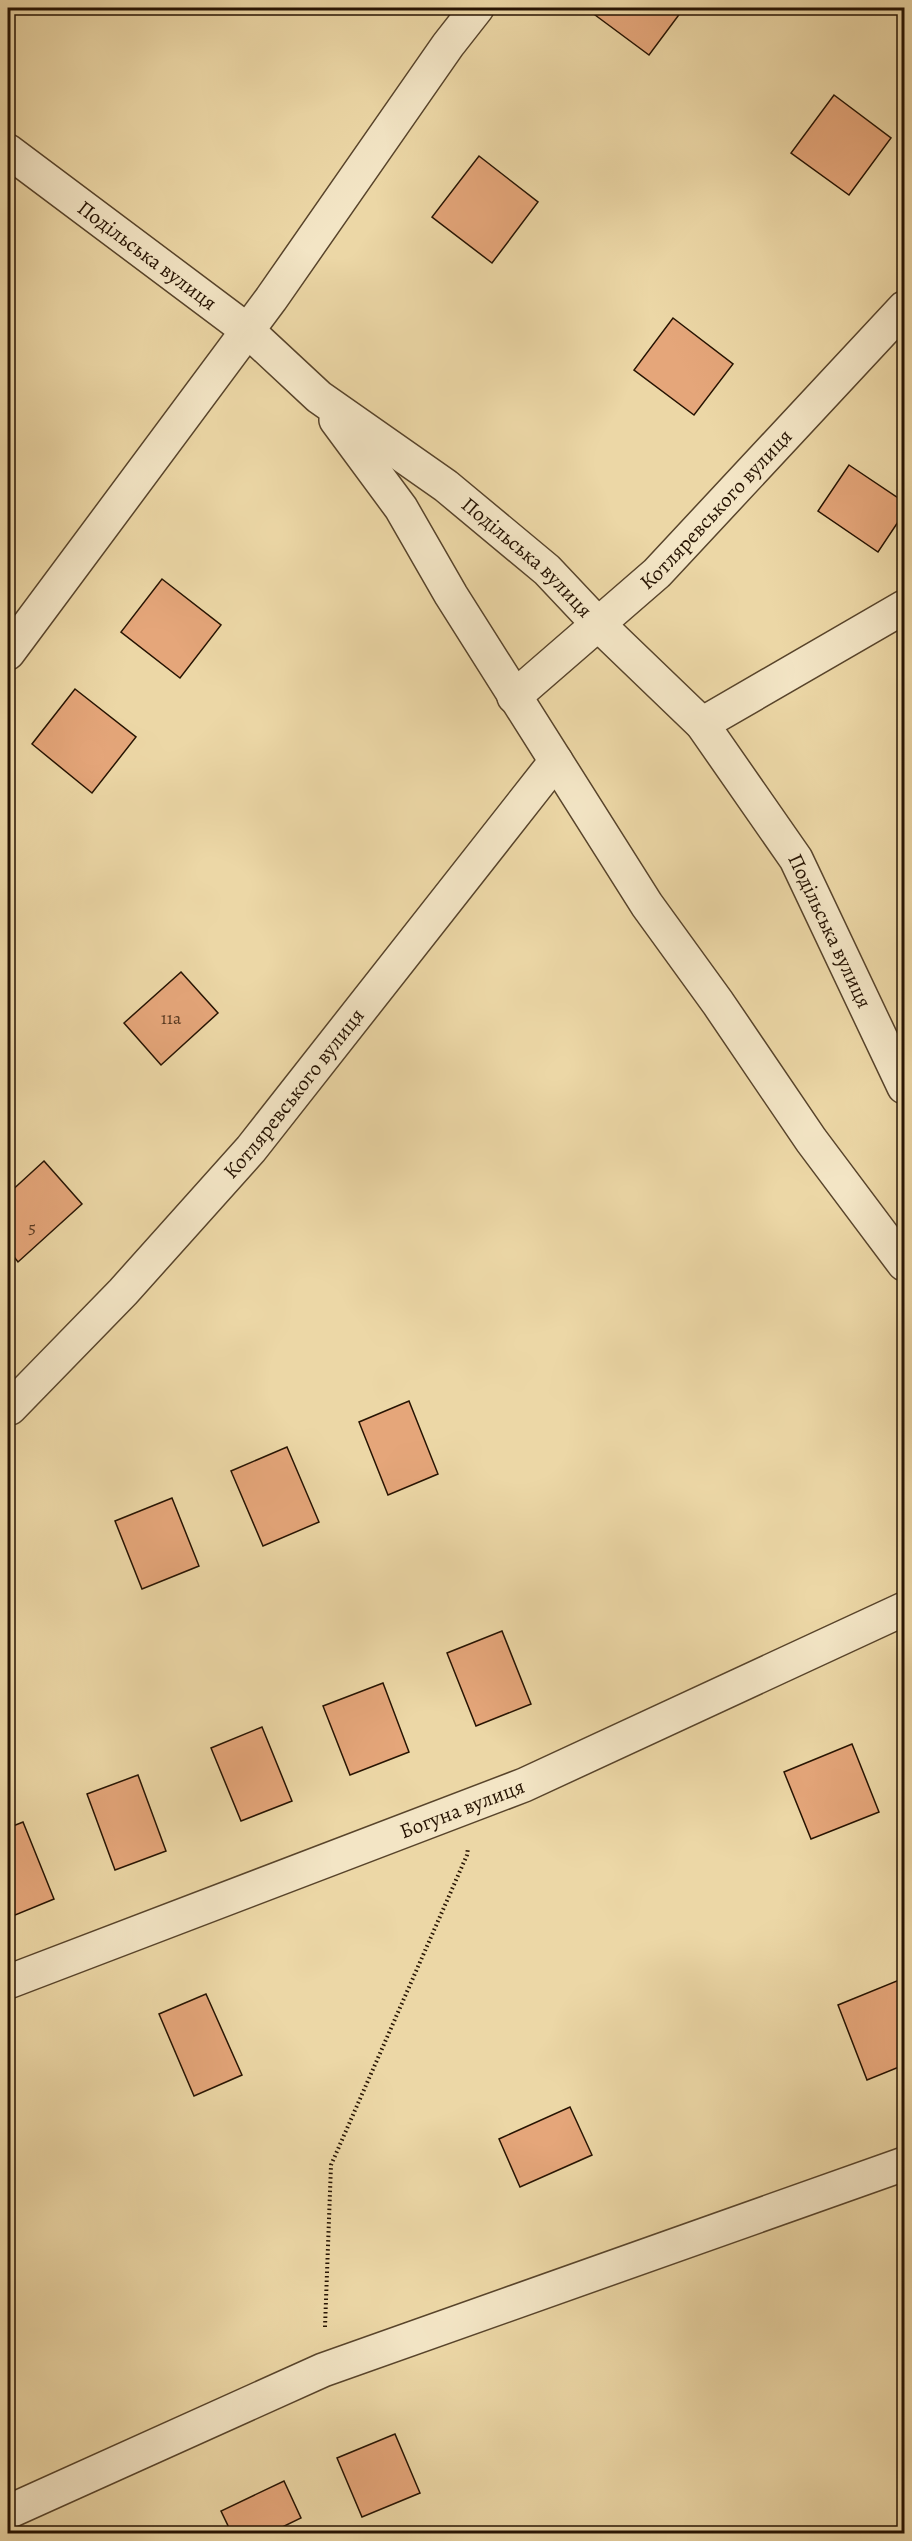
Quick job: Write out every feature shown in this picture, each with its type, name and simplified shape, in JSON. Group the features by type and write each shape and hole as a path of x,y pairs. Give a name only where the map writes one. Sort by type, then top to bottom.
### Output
{"street":[{"path":"8,653 247,330 448,45 477,8"},
{"name":"Подільська вулиця","path":"8,151 247,330 319,397 446,486 547,570 597,623 702,724 796,859 904,1087"},
{"name":"Котляревського вулиця","path":"514,697 657,573 904,308"},
{"path":"319,397 401,508 514,697 647,905 812,1140 904,1264"},
{"path":"702,724 904,607"},
{"name":"Котляревського вулиця","path":"10,1408 123,1292 251,1149 556,761"},
{"name":"Богуна вулиця","path":"8,1982 534,1780 904,1609"},
{"path":"8,2512 324,2370 904,2163"}],"path":[{"path":"324,2370 331,2165 467,1856 474,1804"}],"building":[{"path":"595,8 684,8 649,55 591,12"},
{"path":"834,95 891,138 849,195 791,153"},
{"path":"479,156 538,202 492,263 432,217"},
{"path":"673,318 733,364 694,415 634,370"},
{"path":"849,465 904,502 904,513 878,552 818,511"},
{"path":"162,579 221,625 180,678 121,632"},
{"path":"75,689 136,737 92,793 32,744"},
{"path":"181,972 218,1013 161,1065 124,1023"},
{"path":"44,1161 82,1204 18,1262 8,1249 8,1194"},
{"path":"409,1401 438,1474 388,1495 359,1422"},
{"path":"287,1447 319,1522 263,1546 231,1471"},
{"path":"172,1498 199,1566 142,1589 115,1521"},
{"path":"502,1631 531,1704 476,1726 447,1653"},
{"path":"383,1683 409,1752 350,1775 323,1706"},
{"path":"262,1727 292,1801 241,1821 211,1748"},
{"path":"852,1744 879,1812 811,1839 784,1772"},
{"path":"138,1775 166,1851 115,1870 87,1794"},
{"path":"23,1822 54,1899 8,1918 8,1828"},
{"path":"904,1978 904,2065 867,2080 838,2005"},
{"path":"206,1994 242,2075 194,2096 159,2014"},
{"path":"570,2107 592,2155 520,2187 499,2139"},
{"path":"395,2434 420,2493 362,2517 337,2458"},
{"path":"284,2481 301,2518 268,2534 232,2534 221,2511"}]}
